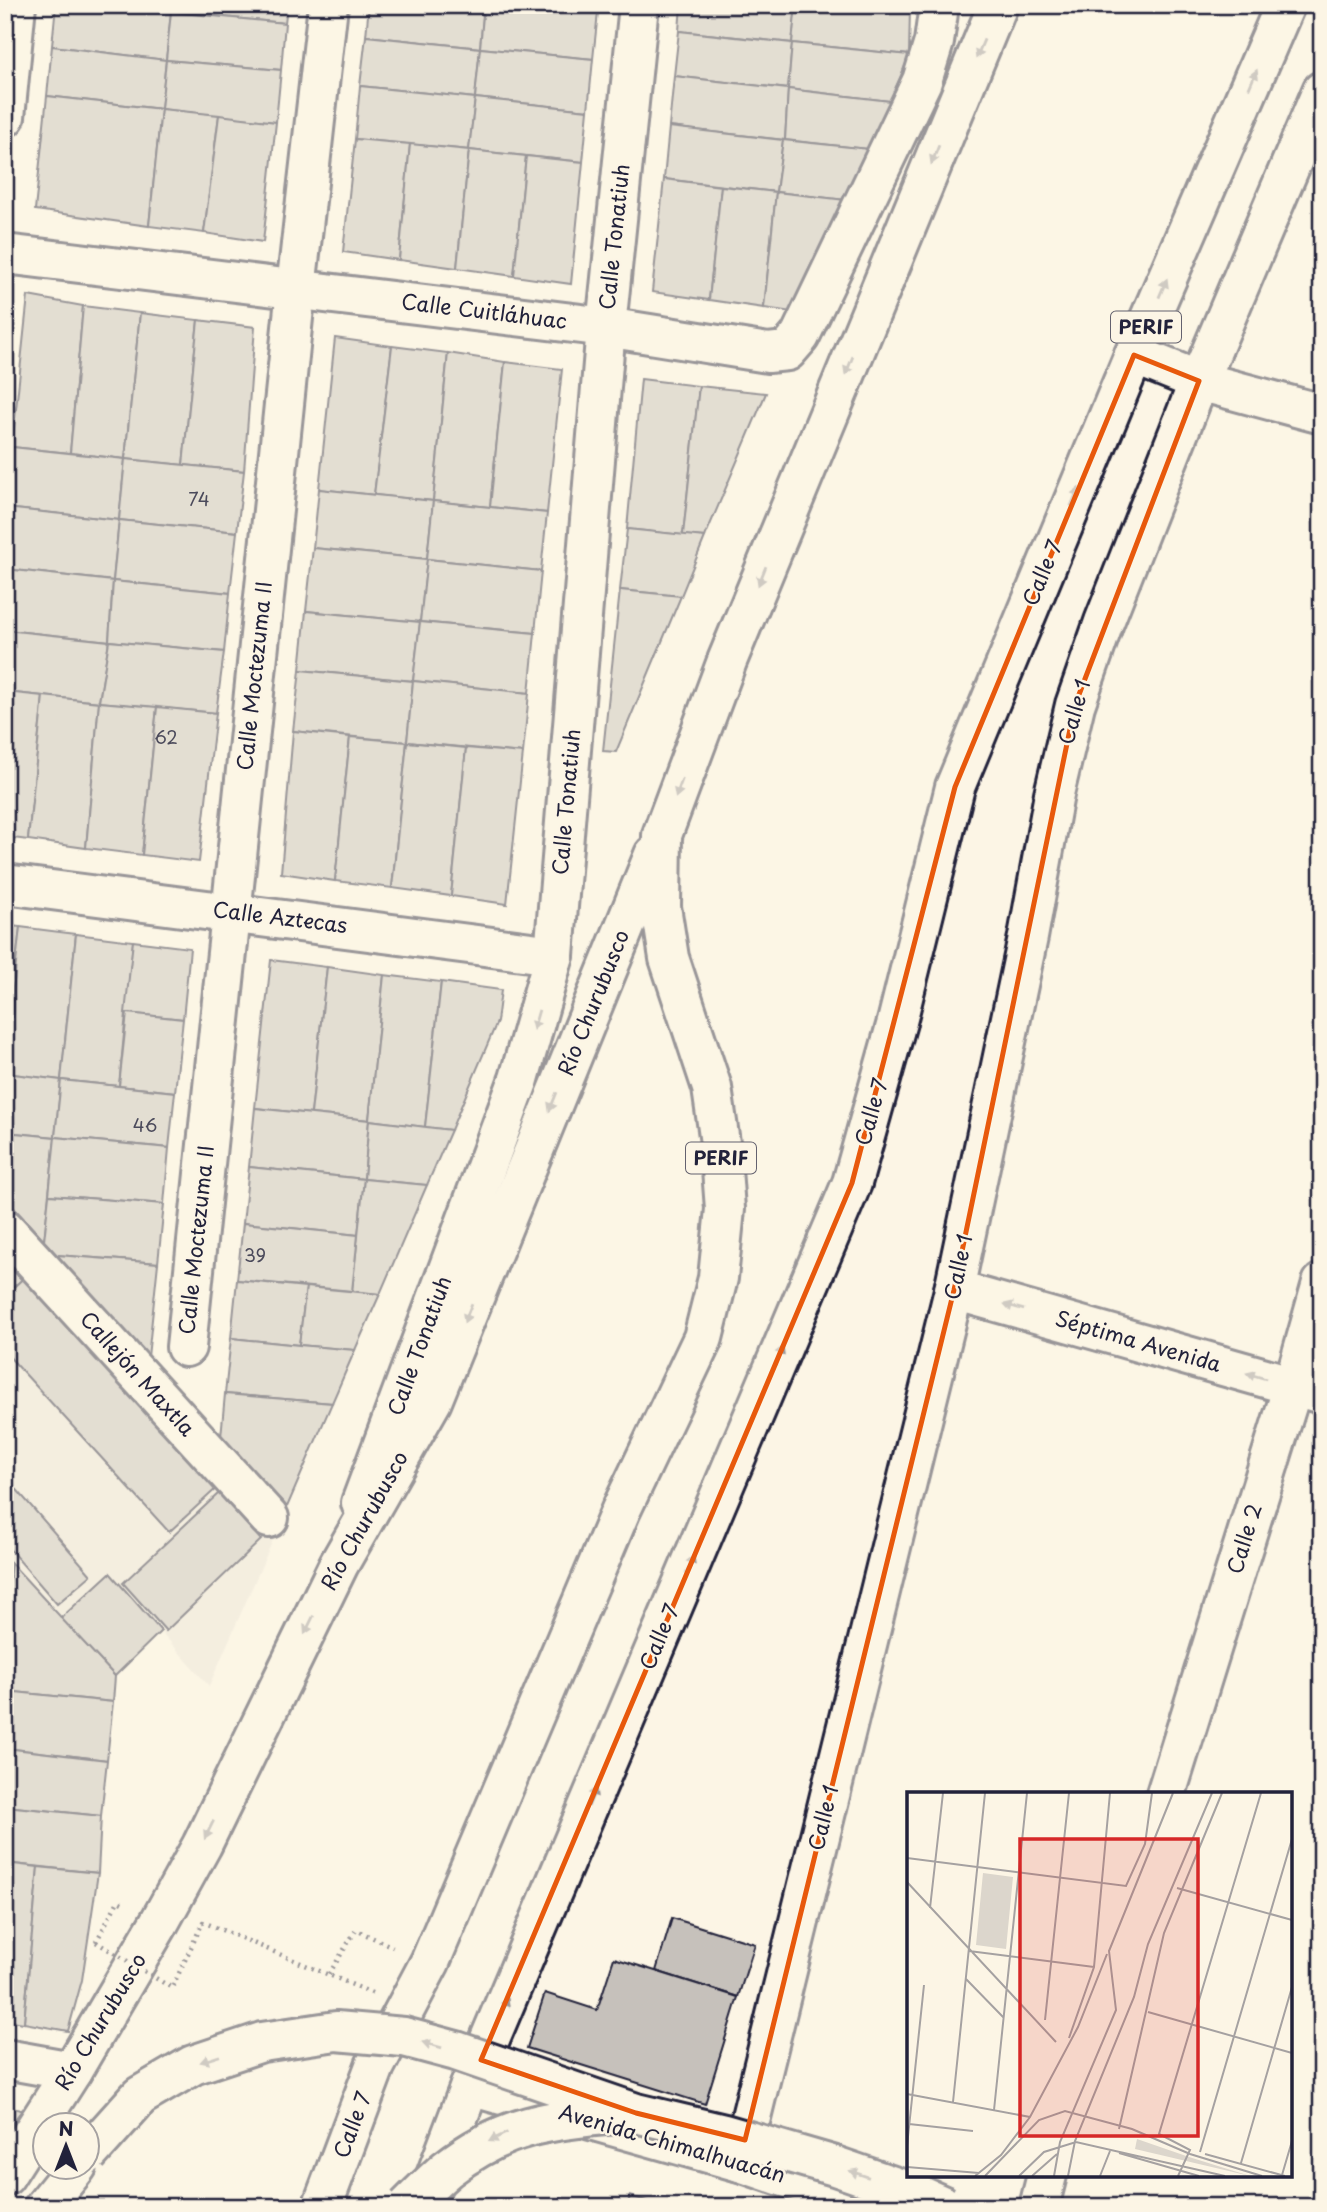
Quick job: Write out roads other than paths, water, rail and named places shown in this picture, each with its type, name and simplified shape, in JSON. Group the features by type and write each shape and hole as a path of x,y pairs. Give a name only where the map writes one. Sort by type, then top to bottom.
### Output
{"street":[{"path":"5,117 16,5"},
{"name":"Calle Moctezuma II","path":"186,1347 328,5"},
{"name":"Calle Tonatiuh","path":"339,1564 519,1079 554,954 606,327 639,5"},
{"name":"Calle Cuitláhuac","path":"5,254 606,327 768,353 787,351 794,345 922,81 934,42 939,5"},
{"name":"Calle 7","path":"322,2207 375,2066 430,1962 621,1510 703,1338 718,1278 725,1209 720,1143 712,1088 669,958 661,908 662,835 727,661 998,5"},
{"name":"Calle 7","path":"424,2207 470,2086 852,1183 897,1023 955,787 1134,355 1284,5"},
{"path":"1199,381 1322,91"},
{"path":"1134,355 1199,381 1322,414"},
{"name":"Calle 1","path":"740,2162 954,1290 1028,937 1054,794 1075,705 1104,622 1199,381"},
{"name":"Río Churubusco","path":"5,2176 72,2071 202,1845 339,1564 432,1401 662,835"},
{"name":"Calle Aztecas","path":"5,884 554,954"},
{"name":"Callejón Maxtla","path":"5,1229 269,1518"},
{"name":"Calle 2","path":"1167,1792 1307,1390 1322,1283"},
{"name":"Séptima Avenida","path":"954,1290 1307,1390"},
{"path":"102,2138 140,2096 193,2065 261,2042 336,2031 404,2036 456,2051 636,2113 724,2134 835,2166 946,2207"},
{"path":"5,2059 72,2071"},
{"name":"Avenida Chimalhuacán","path":"470,2086 740,2162 872,2207"},
{"path":"407,2207 446,2170 480,2146 510,2131 542,2122 636,2113"},
{"path":"1039,2207 1046,2177"},
{"path":"44,2207 66,2180"}]}
